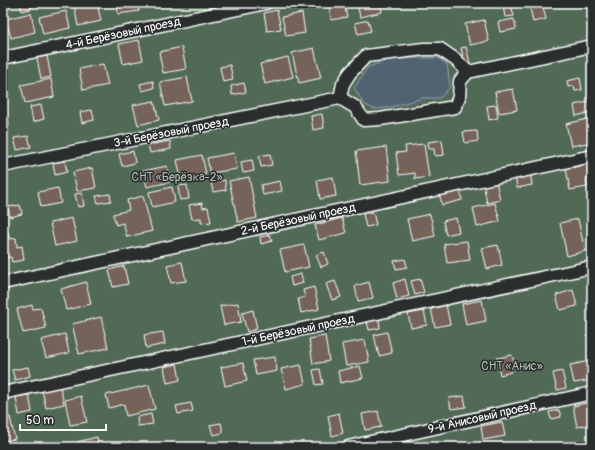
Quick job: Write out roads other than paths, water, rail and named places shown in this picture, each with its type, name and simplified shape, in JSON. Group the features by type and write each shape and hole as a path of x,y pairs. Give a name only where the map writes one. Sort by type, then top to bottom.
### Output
{"street":[{"name":"4-й Берёзовый проезд","path":"3,58 266,3"},
{"path":"468,72 456,60 440,49 424,49 366,56 350,73 343,84 340,98 355,107 364,120 380,119 456,107 459,97 460,81 468,72 592,46"},
{"name":"3-й Берёзовый проезд","path":"3,166 340,98"},
{"name":"2-й Берёзовый проезд","path":"3,283 592,156"},
{"name":"1-й Берёзовый проезд","path":"3,393 592,266"},
{"name":"9-й Анисовый проезд","path":"350,447 592,393"}],"water":[{"path":"438,58 447,64 450,87 440,98 423,98 387,108 373,109 364,104 354,88 368,67 389,60"}],"park label":[{"name":"СНТ «Берёзка-2»","path":"177,177"},
{"name":"СНТ «Анис»","path":"512,366"}]}
